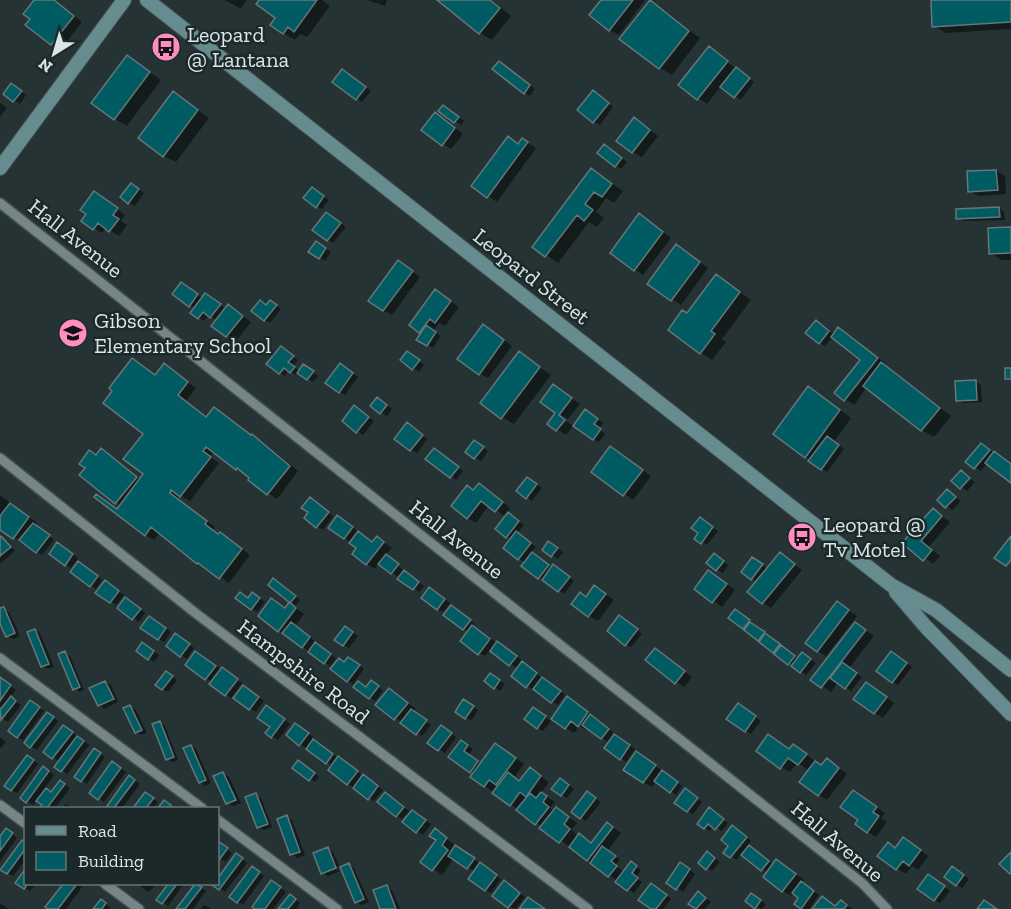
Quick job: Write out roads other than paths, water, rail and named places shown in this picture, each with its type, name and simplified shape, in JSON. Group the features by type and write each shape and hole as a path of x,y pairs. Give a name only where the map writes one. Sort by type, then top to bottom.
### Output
{"main road":[{"path":"0,168 124,0"},
{"name":"Leopard Street","path":"147,0 891,585 936,610 1011,670"},
{"name":"Leopard Street","path":"891,585 926,627 1011,714"}],"street":[{"name":"Hall Avenue","path":"0,203 862,883 887,909"},
{"name":"Hampshire Road","path":"0,458 198,615 588,909"},
{"path":"0,658 201,807"},
{"path":"0,805 24,823"},
{"path":"219,821 337,909"},
{"path":"106,885 139,909"}],"place":[{"name":"Leopard @ Lantana","path":"166,47"},
{"name":"Gibson Elementary School","path":"73,333"},
{"name":"Leopard @ Tv Motel","path":"802,537"}]}
